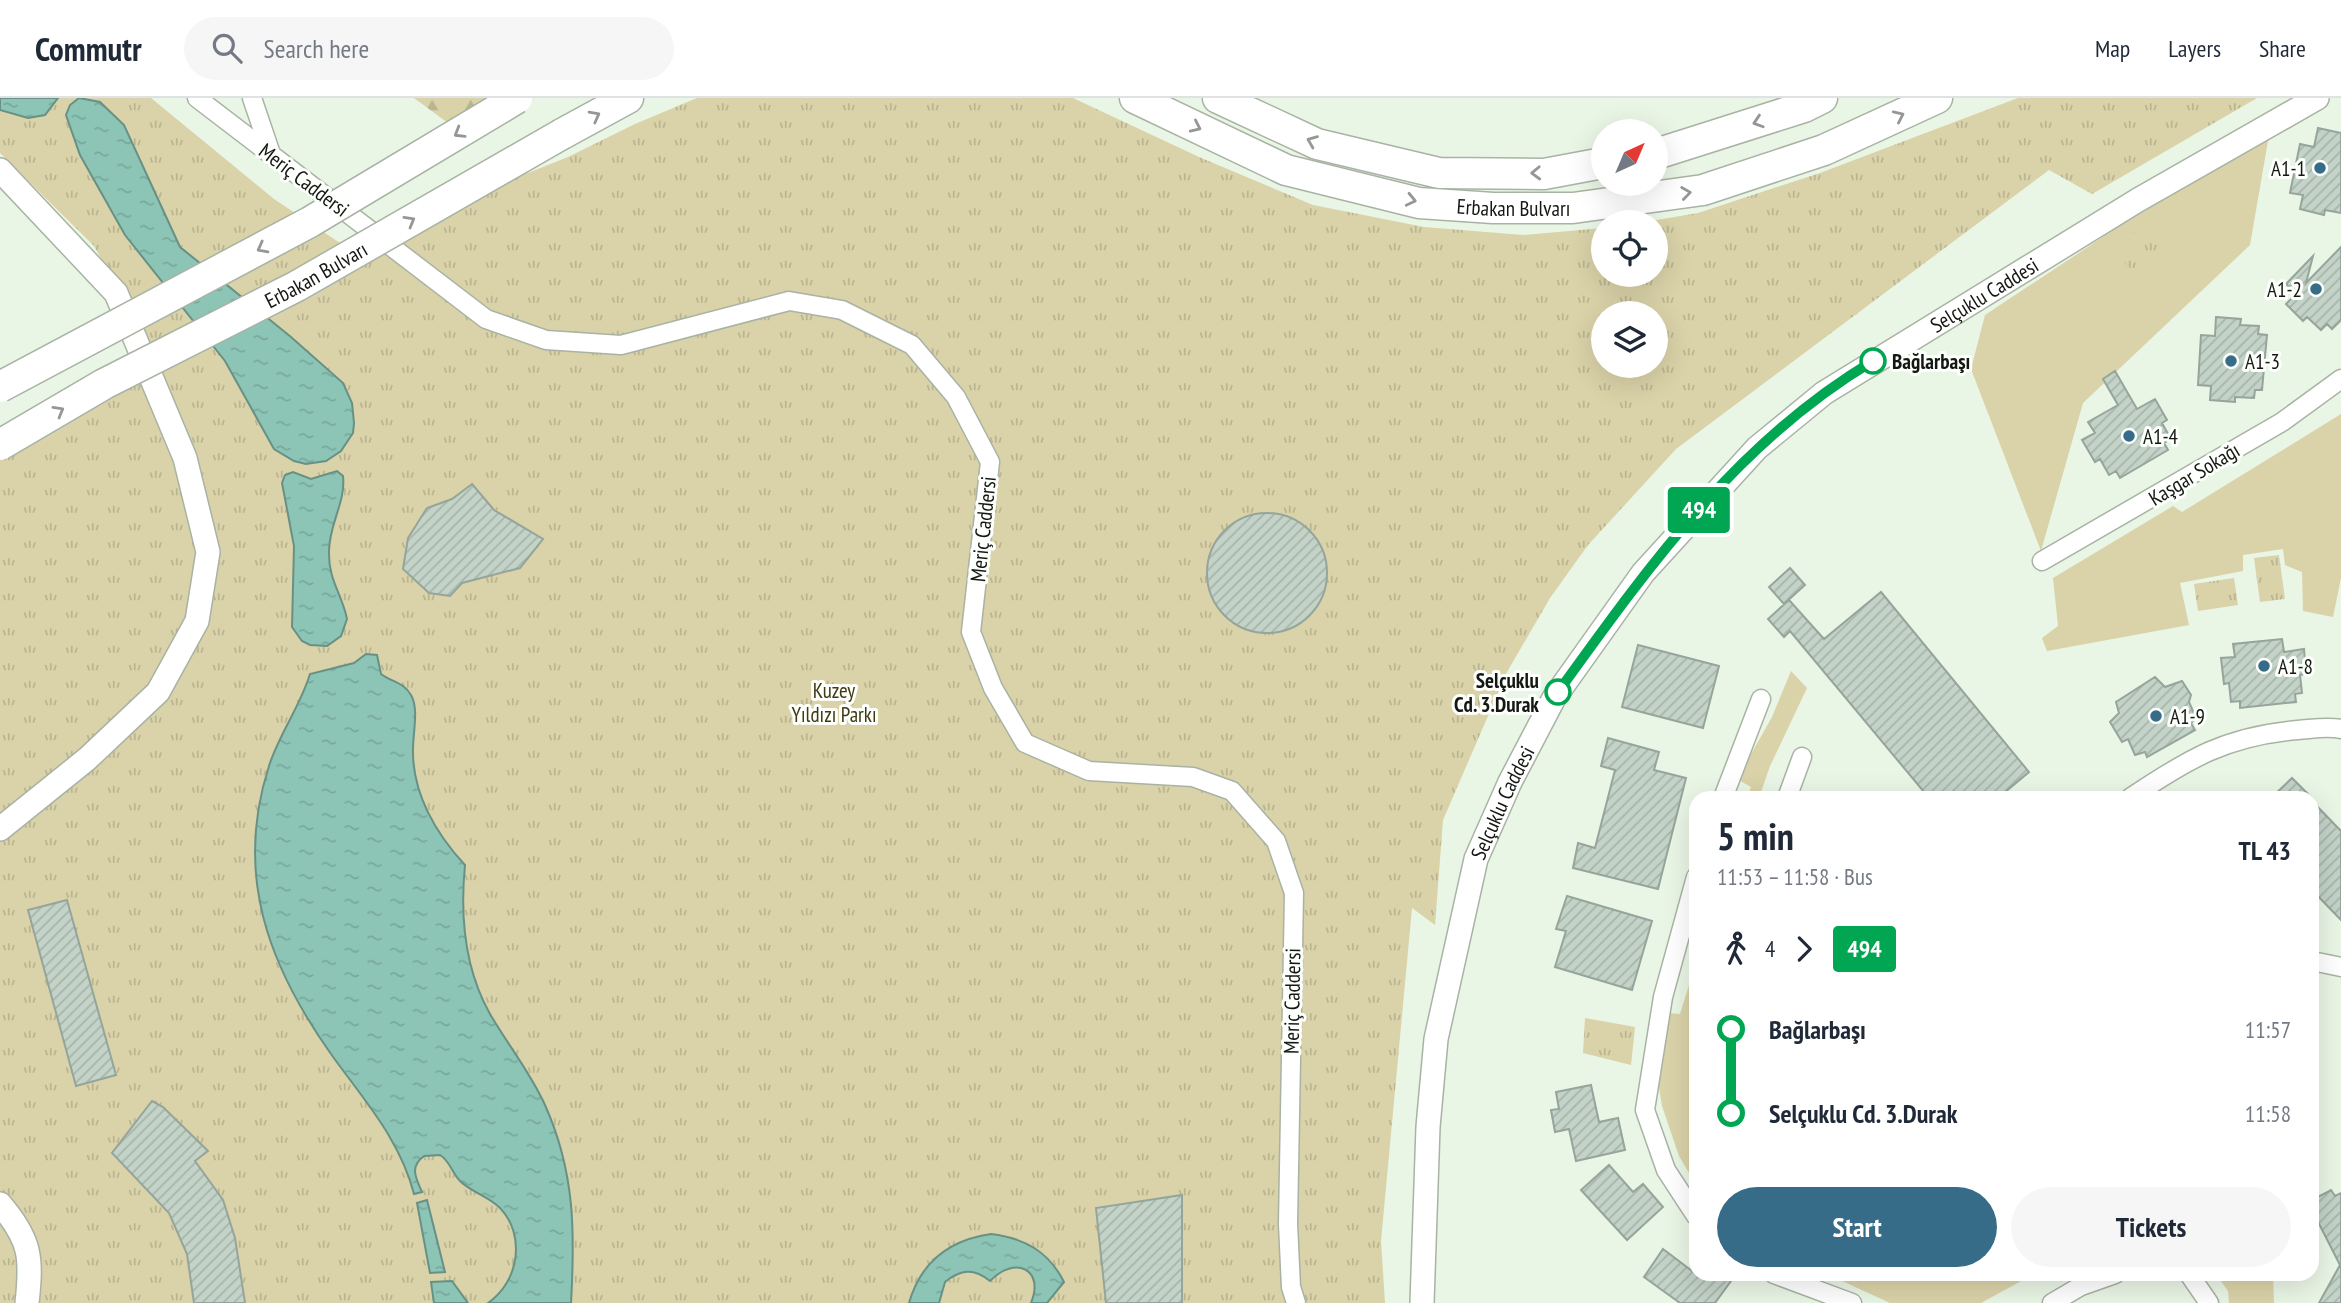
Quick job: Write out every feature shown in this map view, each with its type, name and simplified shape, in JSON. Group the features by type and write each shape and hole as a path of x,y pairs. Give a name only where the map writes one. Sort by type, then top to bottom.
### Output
{"highway":[{"path":"0,387 310,222 517,98"},
{"name":"Erbakan Bulvarı","path":"0,445 104,384 297,286 628,98"},
{"name":"Erbakan Bulvarı","path":"1135,98 1286,170 1419,203 1493,208 1573,208 1703,190 1824,150 1937,98"},
{"name":"Erbakan Bulvarı","path":"1219,98 1317,144 1439,173 1544,174 1591,165"},
{"path":"1668,150 1804,107 1822,98"}],"street":[{"name":"Meriç Caddersi","path":"197,98 486,319 547,340 621,345 789,301 842,310 912,345 956,397 990,463 971,632 993,688 1026,743 1090,771 1193,777 1232,791 1276,841 1294,893 1288,1224 1292,1287 1296,1303"},
{"path":"251,98 271,154"},
{"name":"Selçuklu Caddesi","path":"1422,1303 1428,1127 1436,1039 1476,859 1510,782 1554,698 1643,573 1757,448 1824,393 2138,200 2317,98"},
{"path":"0,170 116,293 185,458 208,552 197,621 158,692 87,759 0,830"},
{"name":"Kaşgar Sokağı","path":"2042,561 2282,422 2341,379"},
{"path":"1726,791 1761,699"},
{"path":"2140,791 2176,767 2232,740 2274,732 2341,729"},
{"path":"1790,791 1802,757"},
{"path":"1689,902 1663,997 1645,1110 1666,1170 1689,1205"},
{"path":"2319,962 2341,967"},
{"path":"0,1204 21,1228 32,1261 27,1303"},
{"path":"1793,1281 1852,1303"},
{"path":"2052,1303 2095,1281"},
{"path":"2194,1281 2209,1303"}],"green space":[{"name":"Kuzey Yıldızı Parkı","path":"0,98 151,98 274,199 364,259 455,202 568,157 635,124 697,98 1073,98 1199,157 1313,205 1424,227 1523,235 1591,229 1591,287 1668,287 1668,218 1698,213 1820,173 2018,98 2257,98 2092,194 2049,170 1676,449 1588,545 1550,598 1507,672 1443,820 1435,925 1412,908 1381,1241 1385,1303 0,1303 0,457 162,367 94,246 0,153"},
{"path":"414,98 488,98 448,123"},
{"path":"2269,135 2250,245 2083,403 2041,551 1971,369 1985,315 2168,194"},
{"path":"2155,221 2172,251 2131,274 2114,243"},
{"path":"2341,414 2341,578 2333,617 2303,611 2302,572 2285,565 2283,549 2243,555 2243,571 2180,583 2189,625 2047,651 2042,638 2058,626 2053,578 2173,506 2182,512"},
{"path":"2279,555 2285,599 2260,602 2254,558"},
{"path":"2234,578 2238,605 2198,611 2194,584"},
{"path":"1791,671 1807,688 1770,766 1761,791 1750,791 1751,787 1737,779 1772,717"},
{"path":"1689,985 1689,1173 1679,1156 1662,1106 1658,1081 1667,1013 1680,1014"},
{"path":"1585,1018 1635,1027 1631,1065 1583,1053"},
{"path":"1842,1281 2021,1281 1981,1303 1890,1303"},
{"path":"2221,1281 2273,1281 2274,1303 2229,1303 2228,1291"}],"water":[{"path":"0,98 58,98 45,115 28,118 0,110"},
{"path":"79,98 100,102 124,125 180,247 343,383 352,403 354,423 353,433 341,451 326,461 306,464 294,461 274,449 225,361 125,235 80,155 66,115 70,105"},
{"path":"337,471 343,476 343,486 330,541 329,561 347,619 341,636 327,646 310,645 302,641 292,627 294,546 282,483 285,475 293,472 311,479"},
{"path":"366,654 377,655 381,674 405,687 411,695 415,714 414,765 421,797 444,840 465,865 464,922 474,978 490,1014 539,1093 555,1130 571,1202 571,1303 488,1303 507,1283 512,1271 516,1244 508,1219 495,1204 460,1181 440,1155 424,1156 419,1160 415,1173 422,1192 414,1194 400,1155 390,1137 309,1021 274,952 263,917 255,844 259,806 269,766 310,674 354,663"},
{"path":"427,1200 445,1272 430,1273 417,1203"},
{"path":"991,1234 1025,1243 1051,1262 1064,1282 1047,1303 1031,1303 1034,1282 1031,1274 1018,1268 1000,1273 990,1281 973,1272 962,1273 945,1282 939,1303 909,1303 921,1275 939,1255 962,1241"},
{"path":"452,1281 468,1303 434,1303 431,1282"}],"building":[{"name":"A1-1","path":"2318,128 2341,133 2341,213 2325,210 2324,215 2300,209 2303,195 2290,193 2300,144 2314,147"},
{"name":"A1-2","path":"2341,247 2341,320 2332,329 2327,324 2321,330 2307,317 2303,321 2286,304 2296,294 2286,284 2313,256 2306,283"},
{"name":"A1-3","path":"2216,317 2241,319 2240,325 2259,326 2258,334 2267,335 2262,390 2255,390 2254,398 2235,397 2235,402 2210,400 2211,386 2198,385 2201,335 2215,336"},
{"name":"A1-4","path":"2115,371 2137,409 2155,399 2167,420 2162,423 2171,439 2164,443 2168,450 2120,478 2116,471 2109,475 2100,459 2095,462 2082,440 2095,433 2088,422 2118,405 2103,379"},
{"path":"472,484 494,510 543,539 520,568 462,583 450,596 429,593 403,569 408,538 427,508 452,499"},
{"path":"1267,513 1290,518 1309,531 1322,550 1327,573 1322,596 1309,615 1290,628 1267,633 1244,628 1225,615 1212,596 1207,573 1212,550 1225,531 1244,518"},
{"path":"1790,568 1805,585 1784,604 1769,587"},
{"path":"1881,592 2029,772 2006,791 1923,791 1790,631 1784,637 1768,619 1789,600 1824,639"},
{"name":"A1-8","path":"2282,639 2284,652 2304,649 2306,674 2300,675 2302,693 2295,694 2296,702 2240,708 2240,701 2231,702 2229,683 2224,684 2221,658 2235,657 2233,644"},
{"path":"1638,645 1719,666 1703,728 1622,707"},
{"name":"A1-9","path":"2155,677 2165,687 2182,681 2191,695 2189,702 2196,718 2191,723 2195,730 2147,757 2145,752 2135,755 2128,739 2122,742 2110,722 2119,713 2116,702"},
{"path":"1608,738 1659,752 1654,770 1686,778 1658,889 1573,868 1578,843 1595,848 1615,770 1601,766"},
{"path":"2292,778 2305,791 2278,791"},
{"path":"2319,808 2341,831 2341,920 2319,897"},
{"path":"1567,896 1652,921 1632,990 1555,967 1566,931 1556,929"},
{"path":"67,900 116,1075 76,1086 28,910"},
{"path":"1591,1085 1599,1122 1618,1118 1625,1150 1576,1161 1569,1129 1555,1132 1551,1110 1559,1109 1556,1092"},
{"path":"152,1101 163,1107 208,1151 195,1161 223,1200 235,1238 245,1303 194,1303 187,1254 169,1213 112,1153"},
{"path":"1609,1165 1633,1192 1643,1184 1663,1207 1627,1240 1581,1190"},
{"path":"2331,1190 2335,1196 2341,1193 2341,1303 2319,1303 2340,1265 2319,1224 2319,1196"},
{"path":"1182,1195 1182,1303 1106,1303 1096,1208"},
{"path":"1663,1249 1689,1269 1689,1281 1731,1281 1715,1303 1680,1303 1644,1277"}],"bus line":[{"name":"494","path":"1558,692 1643,573 1707,500 1757,448 1802,410 1873,361"}],"place":[{"name":"A1-1","path":"2320,168"},
{"name":"A1-2","path":"2316,289"},
{"name":"Bağlarbaşı","path":"1873,361"},
{"name":"A1-3","path":"2231,361"},
{"name":"A1-4","path":"2129,436"},
{"name":"A1-8","path":"2264,666"},
{"name":"Selçuklu Cd. 3.Durak","path":"1558,692"},
{"name":"A1-9","path":"2156,716"}]}
